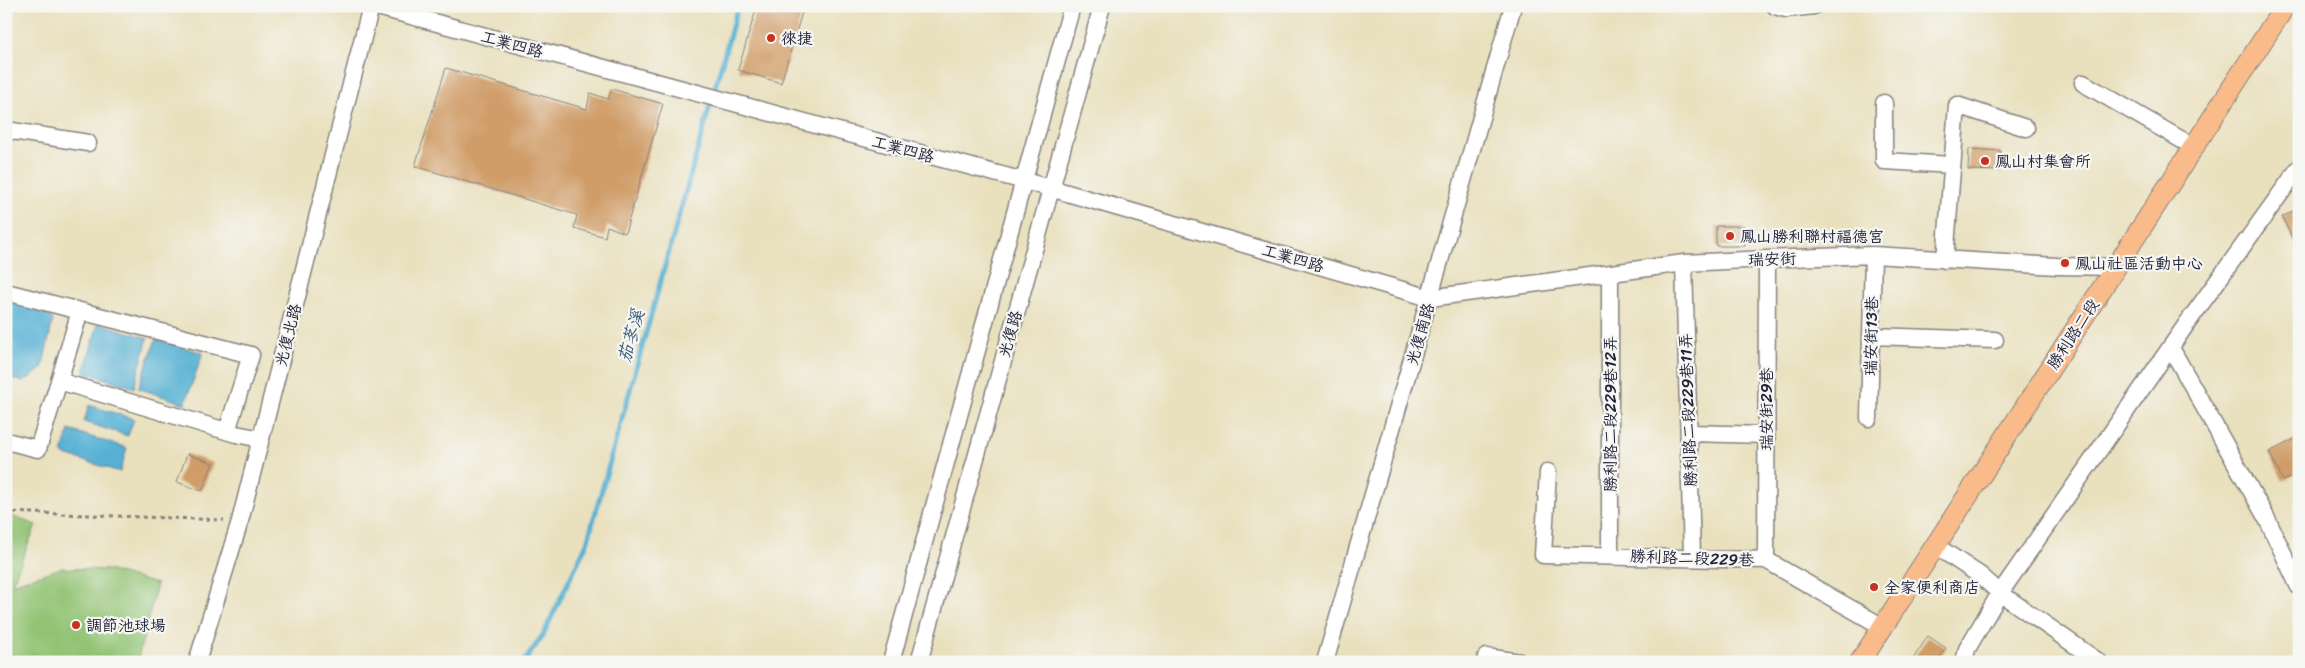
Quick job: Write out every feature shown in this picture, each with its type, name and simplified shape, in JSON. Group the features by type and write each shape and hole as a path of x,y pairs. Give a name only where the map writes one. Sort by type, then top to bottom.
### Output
{"main road":[{"name":"勝利路二段","path":"1860,662 2286,6"}],"street":[{"name":"工業四路","path":"372,6 1050,188 1430,298"},
{"name":"光復北路","path":"197,662 240,521 372,6"},
{"name":"光復路","path":"891,662 1072,6"},
{"name":"光復路","path":"919,662 1102,6"},
{"name":"光復南路","path":"1325,662 1513,6"},
{"path":"1774,6 1786,9 1814,6"},
{"path":"2083,83 2194,147"},
{"path":"1884,102 1884,161 1952,165"},
{"path":"1945,260 1957,106 2026,128"},
{"path":"6,130 88,143"},
{"path":"1964,662 1967,649 2000,593 2299,168"},
{"name":"瑞安街","path":"1430,298 1684,263 1767,258 1873,255 2057,266 2116,267"},
{"name":"瑞安街13巷","path":"1869,418 1873,255"},
{"name":"瑞安街29巷","path":"1766,560 1767,258"},
{"name":"勝利路二段229巷11弄","path":"1684,263 1692,557"},
{"name":"勝利路二段229巷12弄","path":"1610,273 1610,556"},
{"path":"6,292 251,355 226,431"},
{"path":"6,441 38,450 80,311"},
{"path":"1871,336 1995,340"},
{"path":"2171,348 2267,519 2299,587"},
{"path":"60,381 226,431 261,439"},
{"path":"1689,433 1766,435"},
{"name":"勝利路二段229巷","path":"1548,472 1543,555 1766,560 1883,627"},
{"path":"1936,546 1981,576 2000,593 2099,662"},
{"path":"1486,657 1520,662"}],"path":[{"path":"6,512 240,521"}],"green space":[{"name":"調節池球場","path":"6,514 36,525 12,584 61,568 108,570 157,584 137,662 6,662"}],"water":[{"path":"8,299 43,309 53,320 42,369 23,382 6,377 6,301"},
{"path":"98,323 148,338 134,388 84,372"},
{"path":"156,339 203,353 185,404 138,388"},
{"path":"89,405 134,419 128,436 84,422"},
{"path":"69,430 127,448 120,472 62,454"}],"building":[{"name":"徠捷","path":"757,6 804,6 781,83 738,70"},
{"path":"446,68 587,109 590,93 608,99 612,89 663,104 625,233 607,226 605,237 574,228 577,215 415,166"},
{"name":"鳳山村集會所","path":"1969,149 2001,151 2000,171 1968,170"},
{"path":"2299,208 2299,252 2282,217"},
{"name":"鳳山勝利聯村福德宮","path":"1716,226 1744,226 1745,246 1716,246"},
{"path":"2299,437 2299,473 2283,481 2269,452"},
{"path":"187,454 213,463 202,491 177,482"},
{"path":"1928,636 1946,648 1937,662 1911,662"}],"waterway":[{"name":"茄苳溪","path":"524,662 543,635 587,543 738,6"}],"place":[{"name":"徠捷","path":"771,38"},
{"name":"鳳山村集會所","path":"1985,161"},
{"name":"鳳山勝利聯村福德宮","path":"1730,236"},
{"name":"鳳山社區活動中心","path":"2065,263"},
{"name":"全家便利商店","path":"1874,587"},
{"name":"調節池球場","path":"76,625"}]}
